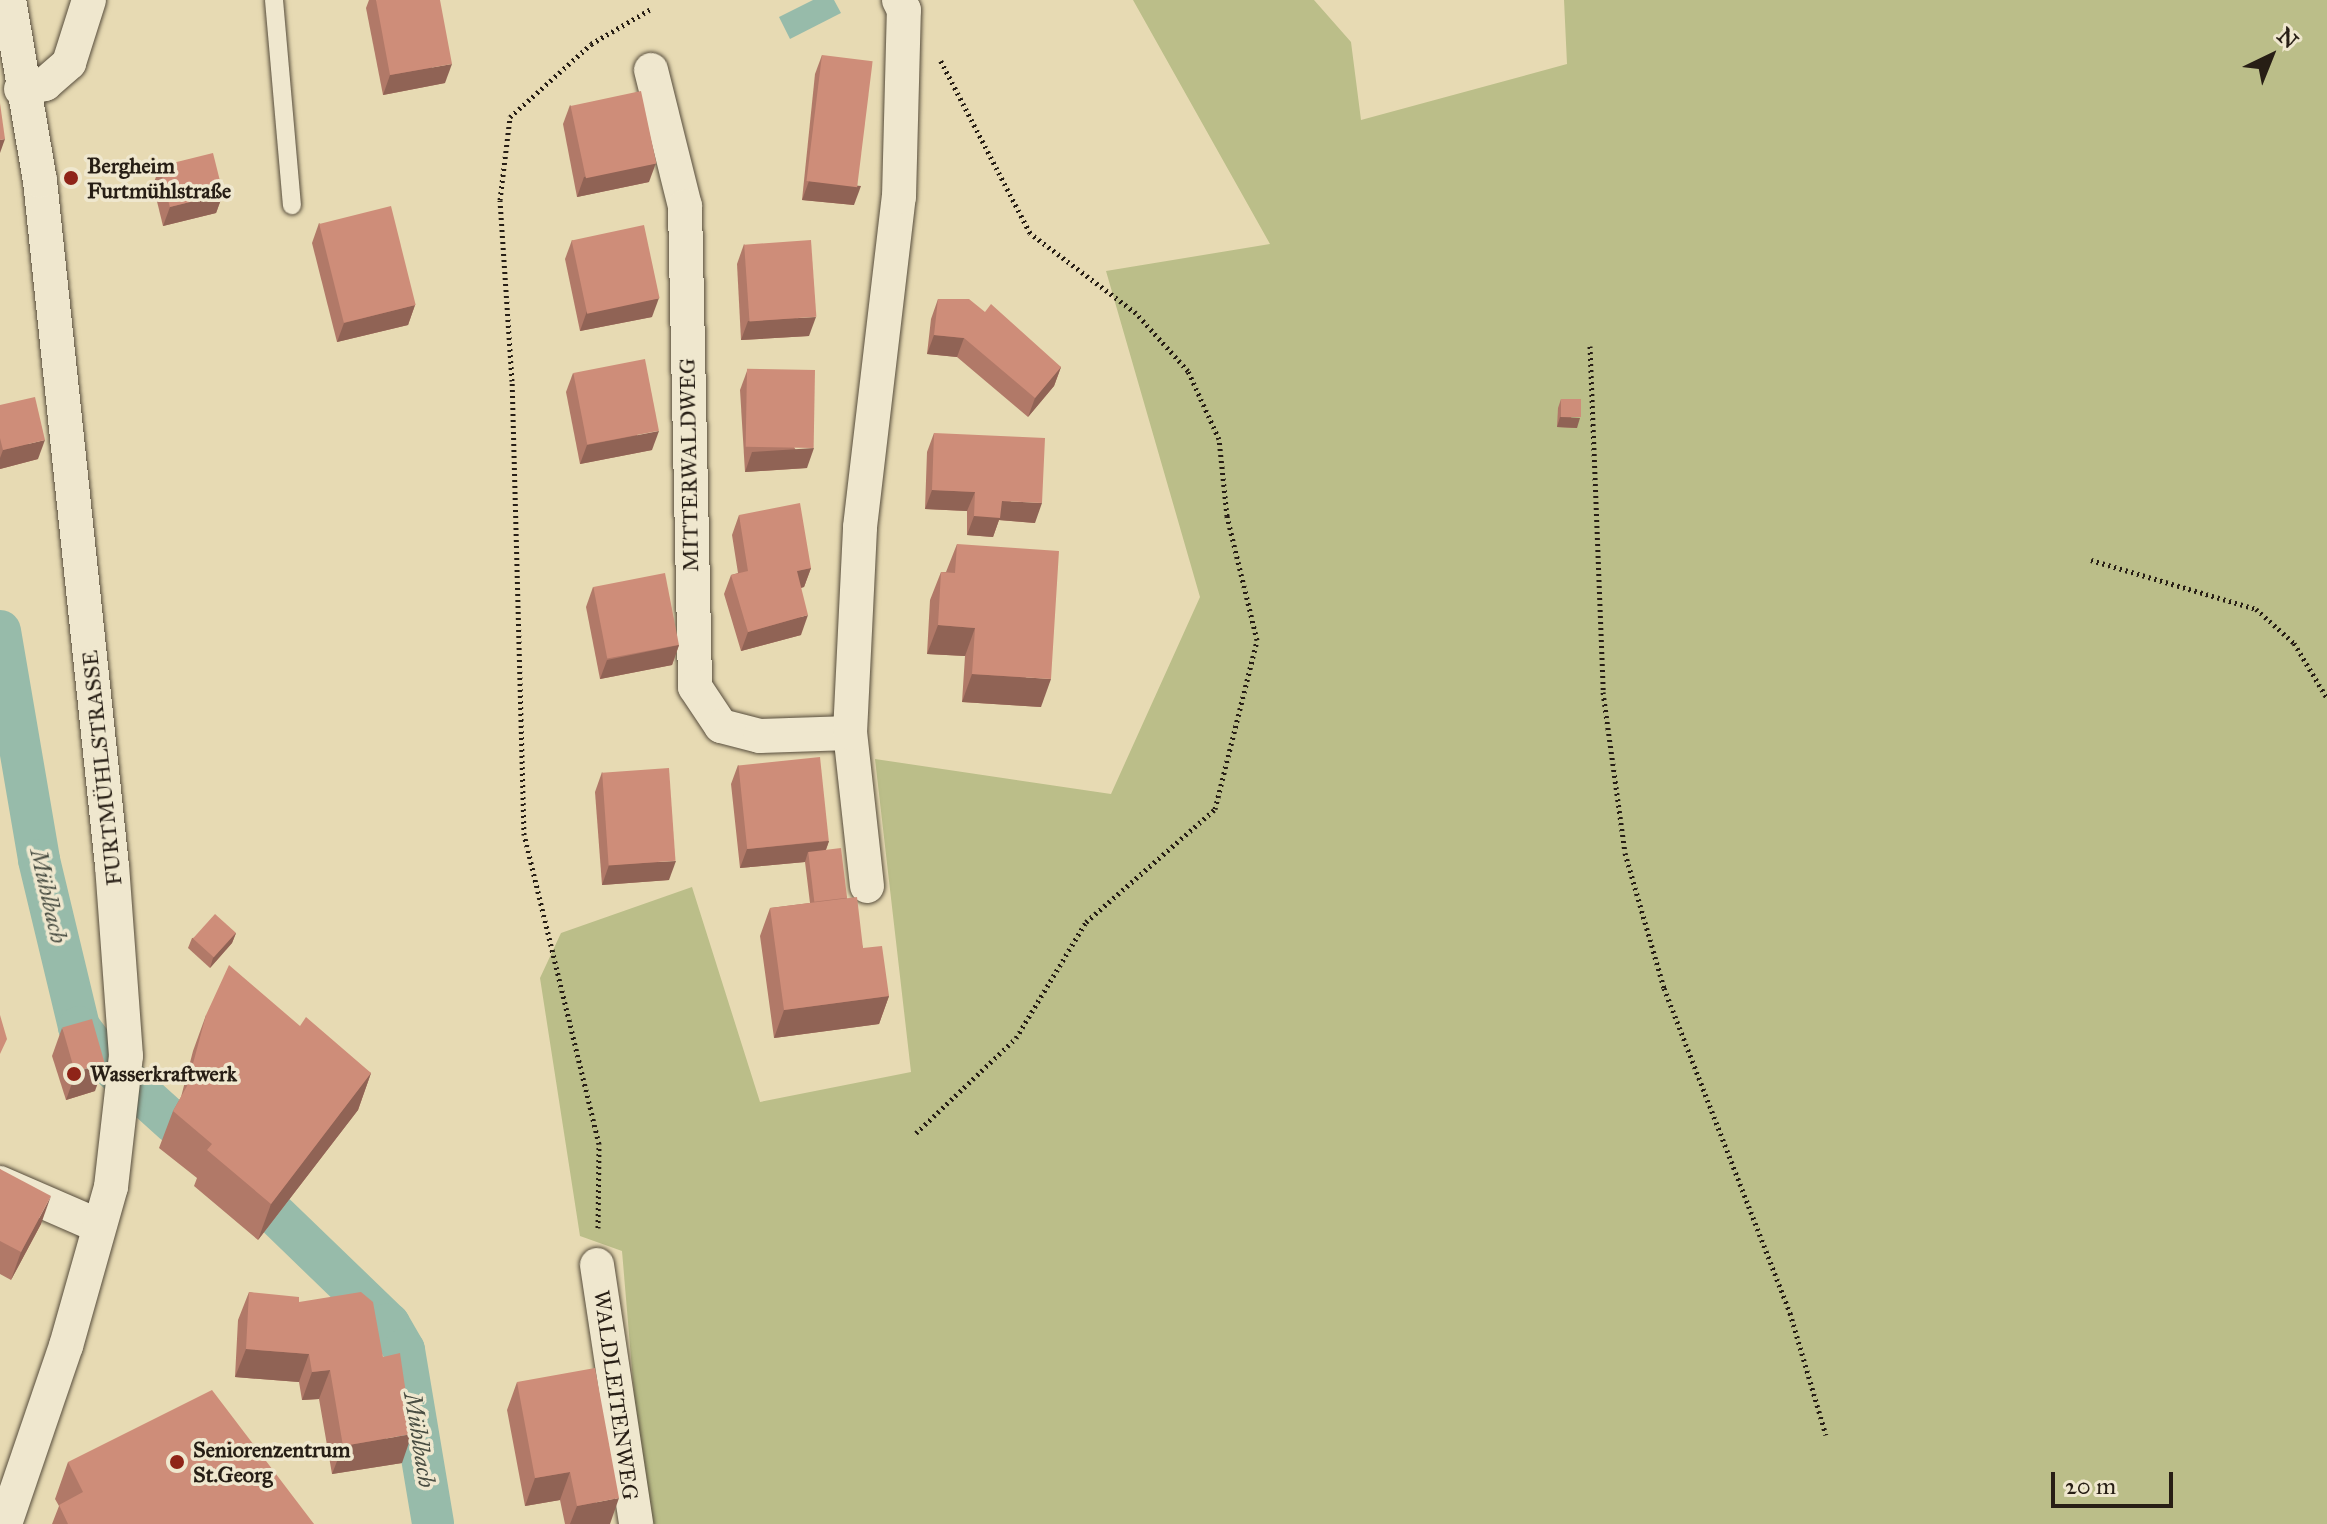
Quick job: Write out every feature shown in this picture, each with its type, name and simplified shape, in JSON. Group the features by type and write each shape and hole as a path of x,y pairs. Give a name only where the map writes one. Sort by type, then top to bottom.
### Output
{"street":[{"name":"FURTMÜHLSTRASSE","path":"5,1524 66,1346 99,1226 121,1125 126,1056 112,866 40,181 21,89 9,0"},
{"path":"21,89 45,84 69,63 89,0"},
{"path":"867,886 850,733 860,527 899,197 901,5"},
{"name":"MITTERWALDWEG","path":"651,70 685,206 695,687 721,726 760,736 850,733"},
{"path":"0,1183 99,1226"},
{"name":"WALDLEITENWEG","path":"597,1265 636,1524"}],"lane":[{"path":"274,0 292,205"}],"path":[{"path":"901,5 952,76 1030,233 1136,313 1188,371 1219,439 1227,516 1257,640 1215,809 1086,922 1016,1038 916,1133"},
{"path":"597,1265 599,1144 524,835 512,381 500,200 510,117 591,44 651,9"},
{"path":"1590,346 1603,692 1625,853 1664,988 1790,1313 1826,1435"},
{"path":"2091,560 2256,609 2294,643 2327,698"}],"green space":[{"path":"1133,0 1314,0 1351,42 1361,120 1567,64 1564,0 2327,0 2327,1524 645,1524 622,1251 580,1236 540,978 561,933 692,887 760,1102 911,1072 875,759 1111,794 1200,597 1106,271 1270,244"}],"shaded area":[{"path":"813,0 834,0 841,13 790,39 779,17"}],"building":[{"path":"376,0 440,0 452,64 390,75"},
{"path":"822,55 873,61 857,187 807,181"},
{"path":"641,91 656,163 586,178 571,106"},
{"path":"0,103 5,139 0,140"},
{"path":"213,153 223,194 170,207 160,166"},
{"path":"391,206 416,305 344,323 319,224"},
{"path":"644,225 660,298 587,314 572,240"},
{"path":"811,240 816,317 750,321 744,245"},
{"path":"938,299 969,299 985,312 991,304 1061,367 1035,398 964,338 934,335"},
{"path":"645,359 659,431 587,445 573,373"},
{"path":"747,369 815,370 814,448 746,447"},
{"path":"35,397 45,440 3,450 0,405"},
{"path":"1561,399 1581,399 1581,417 1561,417"},
{"path":"934,433 1045,438 1042,503 1002,501 1000,518 974,516 975,492 932,490"},
{"path":"800,503 811,568 797,571 808,615 748,632 731,575 748,571 739,515"},
{"path":"957,544 1059,551 1051,679 972,674 975,628 938,625 941,572 955,573"},
{"path":"665,573 679,645 607,659 593,587"},
{"path":"820,757 829,841 747,849 738,766"},
{"path":"669,768 675,861 609,865 602,773"},
{"path":"841,848 847,898 814,902 808,852"},
{"path":"857,897 863,948 882,946 889,996 784,1010 770,908"},
{"path":"215,914 236,933 214,957 193,939"},
{"path":"229,965 300,1026 306,1017 371,1073 271,1204 207,1150 212,1144 173,1111 187,1086 206,1015"},
{"path":"0,1015 7,1039 0,1054"},
{"path":"92,1019 105,1063 75,1072 62,1028"},
{"path":"0,1169 51,1196 21,1252 0,1241"},
{"path":"249,1292 299,1297 299,1302 361,1292 373,1302 383,1357 400,1353 412,1434 343,1446 330,1370 312,1372 309,1354 246,1349"},
{"path":"595,1368 619,1498 577,1506 570,1472 535,1478 517,1382"},
{"path":"212,1390 314,1524 68,1524 59,1505 83,1492 68,1462"}],"waterway":[{"name":"Mühlbach","path":"0,631 39,860 79,1027 102,1058 174,1123"},
{"name":"Mühlbach","path":"277,1216 389,1324 404,1350 433,1524"}],"place":[{"name":"Bergheim Furtmühlstraße","path":"71,178"},
{"name":"Wasserkraftwerk","path":"74,1074"},
{"name":"Seniorenzentrum St.Georg","path":"177,1462"}]}
